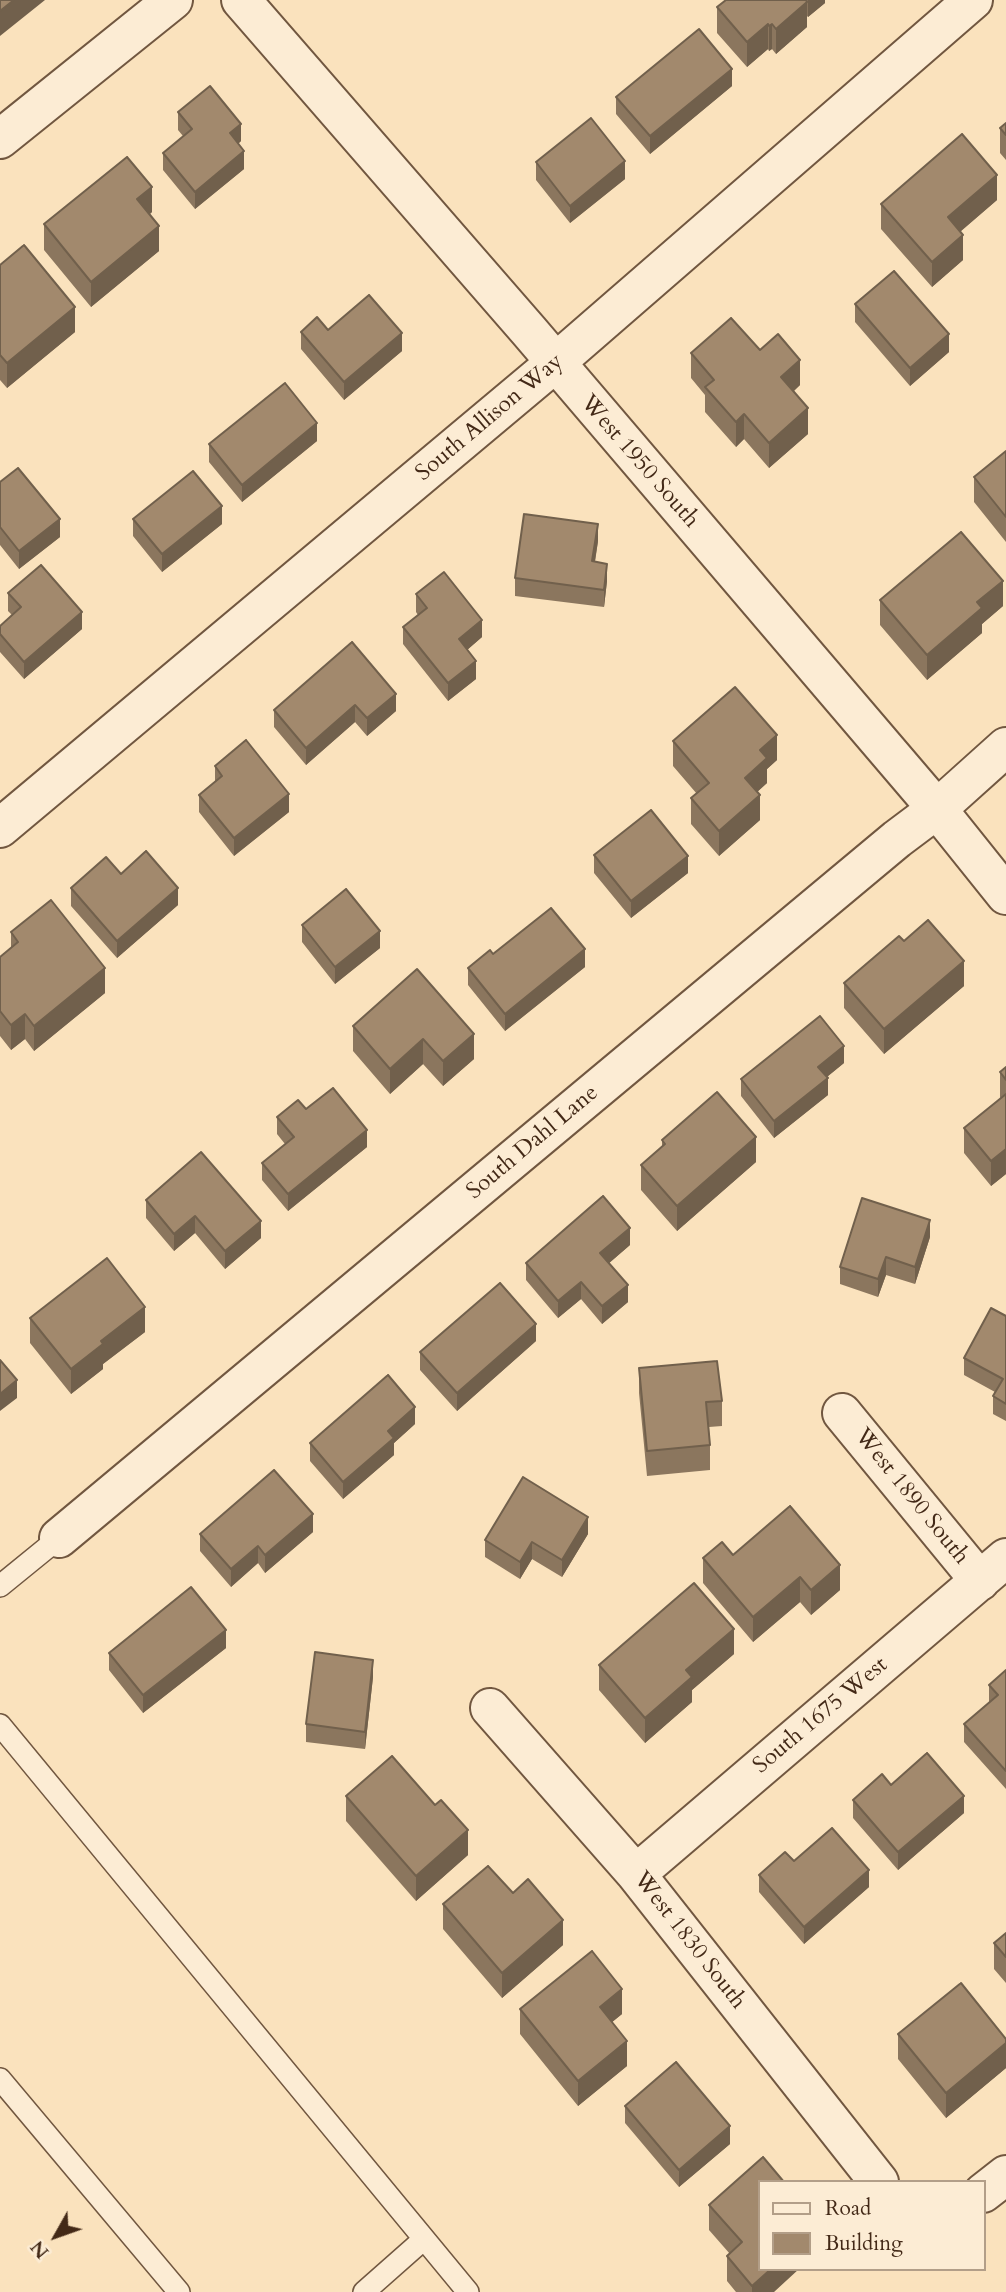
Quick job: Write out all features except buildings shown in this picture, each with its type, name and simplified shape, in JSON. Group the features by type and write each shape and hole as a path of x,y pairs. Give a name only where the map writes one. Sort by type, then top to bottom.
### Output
{"street":[{"path":"0,139 173,0"},
{"name":"West 1950 South","path":"241,0 937,809 1006,895"},
{"name":"South Allison Way","path":"0,828 555,363 973,0"},
{"name":"South Dahl Lane","path":"59,1538 897,839 937,809 1006,747"},
{"name":"West 1890 South","path":"842,1413 993,1570"},
{"name":"South 1675 West","path":"636,1874 993,1570"},
{"name":"West 1830 South","path":"490,1708 636,1874 877,2180"},
{"path":"985,2191 1006,2175"}],"lane":[{"path":"0,1586 59,1538"},
{"path":"0,1726 468,2292"},
{"path":"0,2079 179,2292"},
{"path":"364,2292 424,2239"}]}
